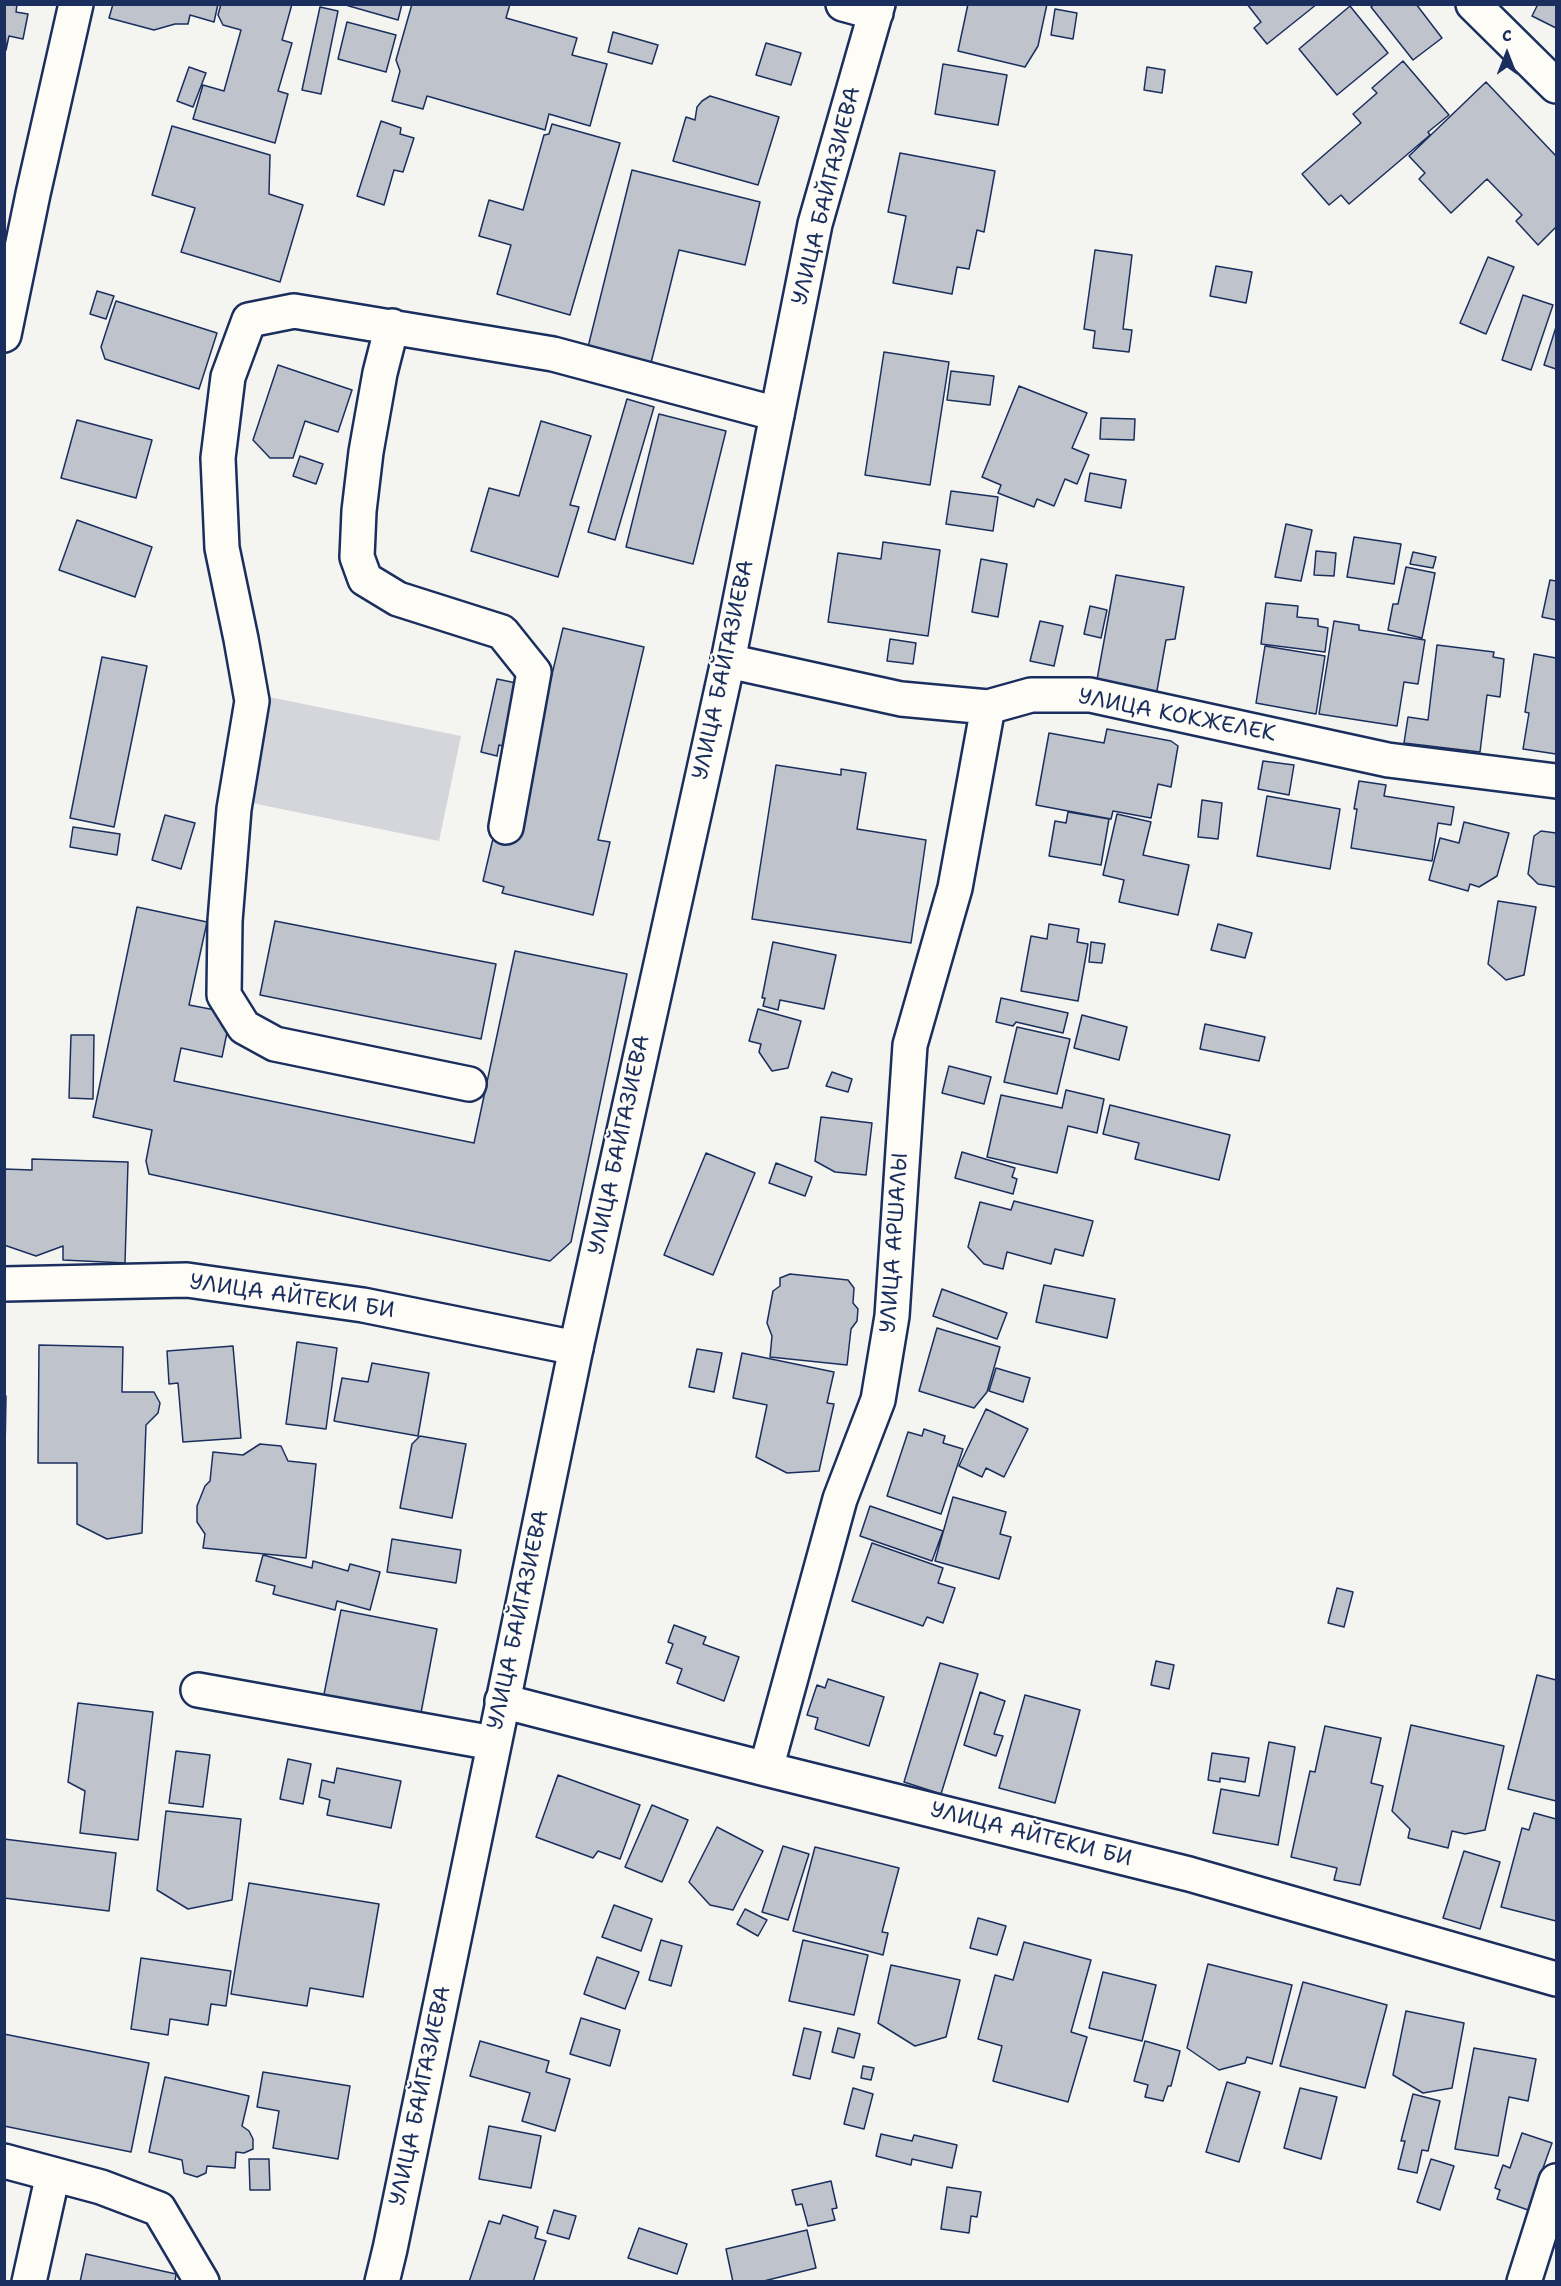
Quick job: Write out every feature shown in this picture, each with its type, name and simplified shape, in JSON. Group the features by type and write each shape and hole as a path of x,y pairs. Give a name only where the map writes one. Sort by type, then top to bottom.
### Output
{"street":[{"path":"4,335 76,4"},
{"path":"843,4 877,9"},
{"path":"1473,4 1557,86"},
{"name":"УЛИЦА БАЙГАЗИЕВА","path":"382,2282 576,1348 728,661 815,224 877,9"},
{"path":"469,1084 275,1044 244,1027 224,995 225,921 234,809 252,701 242,639 222,548 218,458 228,377 249,320 294,311 553,354 777,414"},
{"path":"392,326 380,374 366,452 359,511 357,557 365,579 398,599 502,632 534,672 507,827"},
{"name":"УЛИЦА КОКЖЕЛЕК","path":"728,661 901,699 988,708 1030,695 1090,695 1388,760 1557,781"},
{"name":"УЛИЦА АРШАЛЫ","path":"765,1769 840,1500 878,1400 892,1316 910,1045 956,888 988,708"},
{"name":"УЛИЦА АЙТЕКИ БИ","path":"4,1284 187,1281 363,1305 576,1348"},
{"path":"198,1690 493,1743"},
{"name":"УЛИЦА АЙТЕКИ БИ","path":"502,1701 1189,1874 1557,1979"},
{"path":"4,2161 101,2187 159,2209 202,2282"},
{"path":"29,2282 53,2174"},
{"path":"1524,2282 1557,2181"}],"shaded area":[{"path":"269,697 461,736 439,841 247,802"}],"building":[{"path":"4,4 17,4 16,12 28,14 23,39 9,36 6,50"},
{"path":"113,4 218,4 214,22 190,15 188,24 175,24 154,30 109,18"},
{"path":"221,4 292,4 282,40 292,43 278,91 288,94 275,143 193,119 203,85 224,91 241,30 223,25 218,15"},
{"path":"342,4 402,4 398,20"},
{"path":"412,4 510,4 506,18 577,38 572,55 607,64 590,126 549,114 545,130 427,96 423,109 392,101 400,71 396,60"},
{"path":"968,4 1047,4 1038,46 1025,67 958,51"},
{"path":"1247,4 1317,4 1267,44 1254,28 1261,22"},
{"path":"1375,4 1416,4 1442,38 1413,60 1371,7"},
{"path":"1538,4 1556,4 1556,28 1532,16"},
{"path":"1350,6 1388,53 1337,95 1299,49"},
{"path":"320,7 338,11 321,94 302,90"},
{"path":"1055,9 1077,13 1073,39 1051,35"},
{"path":"347,22 396,35 386,72 338,59"},
{"path":"613,32 658,45 652,64 608,52"},
{"path":"766,43 801,53 791,85 756,75"},
{"path":"1403,61 1449,115 1428,132 1430,135 1349,204 1341,195 1329,205 1302,174 1361,123 1353,114 1377,93 1372,88"},
{"path":"943,64 1007,75 998,125 935,114"},
{"path":"189,67 206,73 193,107 177,101"},
{"path":"1147,67 1165,70 1162,93 1144,90"},
{"path":"1486,82 1556,156 1556,227 1538,245 1516,221 1522,215 1487,179 1451,213 1419,179 1425,173 1409,156"},
{"path":"710,96 779,117 758,185 673,161 686,117 695,120 697,107"},
{"path":"381,121 401,128 400,134 414,138 403,172 394,170 384,205 357,196"},
{"path":"552,124 620,143 570,315 497,294 511,245 479,236 489,200 523,210 544,135 549,134"},
{"path":"172,126 270,155 269,194 303,205 280,282 181,252 195,208 152,195"},
{"path":"900,153 995,171 984,232 977,230 969,269 957,267 952,294 893,283 906,216 888,212"},
{"path":"632,170 760,202 745,265 679,250 651,363 588,347"},
{"path":"1095,250 1132,255 1123,329 1132,330 1129,352 1093,348 1095,331 1084,329"},
{"path":"1488,257 1514,267 1486,334 1460,323"},
{"path":"1216,266 1252,272 1246,303 1210,296"},
{"path":"97,291 114,296 106,319 90,314"},
{"path":"1523,295 1553,305 1531,370 1502,360"},
{"path":"116,301 217,333 199,389 105,359 101,347"},
{"path":"1556,327 1556,369 1544,365"},
{"path":"884,352 949,362 930,485 865,475"},
{"path":"278,365 352,390 338,432 305,421 293,458 270,458 253,440"},
{"path":"951,371 994,376 990,405 947,400"},
{"path":"1019,386 1087,413 1072,448 1089,455 1077,484 1065,479 1054,506 1037,499 1034,507 998,493 1001,485 982,477"},
{"path":"627,399 654,407 615,540 588,532"},
{"path":"659,414 726,431 693,564 626,547"},
{"path":"1101,418 1135,419 1134,440 1100,439"},
{"path":"77,420 152,440 136,498 61,478"},
{"path":"541,421 591,436 570,505 579,507 558,577 471,551 489,488 519,496"},
{"path":"300,456 323,464 316,484 293,476"},
{"path":"1090,473 1126,480 1121,508 1085,501"},
{"path":"951,491 998,497 993,531 946,524"},
{"path":"77,520 152,547 135,597 59,570"},
{"path":"1286,524 1312,530 1301,581 1275,577"},
{"path":"1354,537 1401,544 1394,584 1347,577"},
{"path":"883,542 940,550 928,636 828,622 838,553 881,559"},
{"path":"1316,551 1336,553 1334,576 1314,575"},
{"path":"1413,552 1436,557 1433,568 1410,564"},
{"path":"981,559 1007,564 998,617 972,612"},
{"path":"1406,567 1435,573 1422,638 1388,630 1393,604 1398,604"},
{"path":"1116,575 1184,587 1175,639 1166,640 1156,696 1096,685"},
{"path":"1550,580 1556,581 1556,620 1542,617"},
{"path":"1266,603 1298,606 1297,617 1318,619 1318,626 1328,628 1325,652 1261,644"},
{"path":"1090,606 1107,610 1101,638 1084,634"},
{"path":"1040,621 1063,626 1054,666 1030,661"},
{"path":"1334,621 1359,625 1359,630 1425,640 1418,684 1404,682 1397,726 1319,714"},
{"path":"563,628 644,647 598,840 610,842 593,915 502,893 504,887 483,881 495,830 514,835"},
{"path":"890,639 916,643 913,664 887,661"},
{"path":"1437,645 1494,652 1493,657 1504,659 1500,697 1487,695 1480,752 1404,743 1408,717 1428,720"},
{"path":"1265,646 1325,656 1316,714 1256,703"},
{"path":"1534,654 1556,658 1556,754 1523,749 1529,713 1525,712"},
{"path":"102,657 147,666 114,827 70,818"},
{"path":"497,679 521,684 506,747 499,745 497,756 481,752"},
{"path":"1107,729 1171,741 1178,746 1171,787 1158,784 1151,818 1113,811 1111,819 1036,805 1049,733 1104,743"},
{"path":"1263,761 1294,765 1289,795 1258,789"},
{"path":"776,765 841,775 841,769 866,773 857,829 926,840 911,943 752,919"},
{"path":"1359,781 1386,785 1384,796 1454,807 1451,825 1438,823 1432,861 1351,848"},
{"path":"1267,796 1340,809 1330,869 1257,856"},
{"path":"1202,800 1222,803 1218,839 1198,837"},
{"path":"1068,812 1109,819 1101,865 1049,856 1055,821 1066,823"},
{"path":"1117,814 1151,822 1143,855 1189,865 1178,915 1119,902 1124,880 1103,875"},
{"path":"165,815 195,823 181,869 152,860"},
{"path":"1464,822 1509,833 1497,876 1479,887 1470,884 1468,891 1429,880 1440,838 1459,843"},
{"path":"73,827 120,834 117,855 70,847"},
{"path":"1541,831 1556,833 1556,887 1538,884 1528,874 1534,836"},
{"path":"1498,901 1536,907 1524,975 1506,980 1488,964"},
{"path":"137,907 207,922 189,1005 231,1013 222,1057 181,1048 174,1081 474,1143 515,951 627,974 571,1242 550,1261 149,1174 146,1161 152,1130 93,1117"},
{"path":"275,921 496,964 481,1039 260,995"},
{"path":"1049,924 1079,929 1077,942 1088,944 1078,1001 1021,991 1031,936 1047,939"},
{"path":"1218,924 1252,933 1245,958 1211,950"},
{"path":"773,942 836,955 824,1009 780,1000 778,1010 763,1006 765,998 762,998"},
{"path":"1091,942 1105,944 1102,963 1089,962"},
{"path":"1001,998 1068,1013 1063,1033 1016,1022 1013,1026 996,1022"},
{"path":"758,1009 801,1021 788,1068 772,1071 759,1052 761,1044 749,1041"},
{"path":"1082,1015 1127,1027 1119,1060 1074,1048"},
{"path":"1205,1024 1265,1037 1259,1061 1200,1049"},
{"path":"1017,1027 1070,1039 1057,1094 1004,1082"},
{"path":"71,1035 94,1035 93,1099 69,1098"},
{"path":"949,1066 991,1077 984,1104 942,1093"},
{"path":"832,1072 852,1079 848,1092 826,1086"},
{"path":"1066,1090 1104,1099 1097,1133 1068,1126 1057,1173 987,1157 1001,1095 1062,1108"},
{"path":"1110,1105 1230,1135 1219,1180 1135,1159 1139,1143 1103,1134"},
{"path":"821,1117 872,1123 866,1175 835,1172 815,1161"},
{"path":"962,1152 1015,1168 1012,1177 1017,1179 1013,1194 955,1178"},
{"path":"706,1153 755,1173 713,1275 664,1255"},
{"path":"32,1159 128,1162 125,1263 63,1260 63,1246 36,1256 4,1245 4,1169 32,1170"},
{"path":"776,1163 812,1177 805,1196 769,1183"},
{"path":"1014,1201 1093,1221 1083,1256 1055,1249 1051,1264 1007,1252 1003,1269 984,1264 968,1247 980,1202 1011,1210"},
{"path":"790,1274 848,1280 854,1288 853,1303 858,1309 857,1321 851,1329 847,1365 770,1357 772,1336 767,1323 773,1291 780,1286 780,1278"},
{"path":"1044,1285 1115,1299 1107,1338 1036,1322"},
{"path":"942,1289 1007,1313 997,1339 933,1316"},
{"path":"937,1328 1000,1347 987,1392 974,1408 919,1391"},
{"path":"297,1342 337,1348 326,1429 286,1424"},
{"path":"39,1345 123,1347 122,1392 154,1392 160,1403 158,1413 146,1425 142,1533 107,1539 77,1524 77,1463 38,1463"},
{"path":"233,1346 241,1438 183,1442 178,1383 169,1384 167,1351"},
{"path":"697,1349 722,1353 714,1392 689,1387"},
{"path":"742,1353 834,1372 827,1403 834,1404 819,1471 787,1473 756,1457 767,1405 733,1398"},
{"path":"372,1363 429,1373 418,1436 334,1421 342,1378 368,1382"},
{"path":"996,1368 1030,1378 1023,1402 989,1391"},
{"path":"4,1396 6,1396 5,1453 4,1453"},
{"path":"986,1409 1028,1429 1004,1477 986,1468 982,1477 959,1466"},
{"path":"924,1429 945,1436 943,1443 963,1449 941,1514 887,1496 908,1432 922,1436"},
{"path":"420,1436 466,1444 452,1518 400,1508 412,1444"},
{"path":"260,1444 281,1446 288,1461 316,1464 306,1558 203,1548 205,1534 197,1522 197,1506 205,1486 210,1481 213,1452 243,1455"},
{"path":"953,1497 1006,1512 1000,1534 1011,1537 999,1579 935,1561"},
{"path":"870,1506 943,1531 932,1561 860,1536"},
{"path":"392,1539 461,1550 456,1583 387,1572"},
{"path":"872,1543 943,1568 938,1583 955,1588 943,1623 927,1617 923,1626 852,1601"},
{"path":"263,1555 312,1568 313,1561 348,1571 350,1564 380,1572 370,1610 337,1601 335,1610 273,1594 275,1586 256,1581"},
{"path":"1337,1588 1353,1592 1344,1627 1328,1623"},
{"path":"341,1610 437,1629 420,1718 323,1699"},
{"path":"674,1625 706,1637 703,1644 739,1657 724,1701 677,1683 682,1669 666,1663 673,1644 668,1642"},
{"path":"1156,1661 1174,1665 1169,1689 1151,1685"},
{"path":"940,1663 978,1674 941,1794 904,1782"},
{"path":"1537,1675 1556,1680 1556,1801 1508,1789"},
{"path":"828,1679 884,1697 869,1746 815,1729 818,1718 807,1715 817,1685 825,1688"},
{"path":"980,1692 1005,1701 994,1734 1003,1736 996,1756 964,1745"},
{"path":"1025,1695 1080,1710 1055,1803 999,1788"},
{"path":"78,1703 153,1712 138,1840 80,1833 85,1791 68,1782"},
{"path":"1411,1725 1504,1746 1485,1830 1465,1834 1452,1831 1448,1848 1408,1838 1410,1829 1392,1811"},
{"path":"1325,1726 1381,1738 1371,1783 1383,1786 1360,1885 1334,1880 1337,1868 1291,1857 1310,1771 1315,1772"},
{"path":"1269,1742 1295,1747 1278,1845 1213,1833 1221,1789 1259,1796"},
{"path":"176,1751 210,1755 203,1807 169,1803"},
{"path":"1212,1753 1249,1758 1245,1782 1220,1778 1220,1782 1208,1780"},
{"path":"288,1759 311,1764 303,1804 280,1799"},
{"path":"337,1768 401,1781 391,1828 327,1815 330,1800 319,1797 322,1780 334,1783"},
{"path":"558,1775 640,1805 620,1859 598,1851 593,1858 536,1837"},
{"path":"652,1805 688,1820 662,1882 625,1867"},
{"path":"166,1811 241,1819 232,1900 188,1909 157,1890"},
{"path":"1534,1813 1556,1819 1556,1921 1501,1907 1522,1828 1529,1830"},
{"path":"717,1827 763,1851 733,1910 710,1905 689,1882"},
{"path":"4,1839 116,1853 109,1911 4,1898"},
{"path":"783,1846 809,1854 788,1920 762,1912"},
{"path":"815,1847 899,1868 882,1932 888,1933 883,1955 793,1931"},
{"path":"1464,1851 1500,1862 1480,1929 1443,1918"},
{"path":"249,1883 379,1904 363,1997 310,1988 307,2006 231,1994"},
{"path":"614,1905 652,1919 641,1951 602,1937"},
{"path":"745,1909 767,1920 758,1936 737,1924"},
{"path":"978,1918 1006,1926 997,1955 970,1948"},
{"path":"661,1940 682,1946 671,1986 649,1980"},
{"path":"803,1940 868,1955 854,2015 789,2001"},
{"path":"1024,1942 1091,1960 1071,2032 1087,2037 1068,2102 993,2081 1002,2046 978,2039 995,1975 1013,1980"},
{"path":"597,1957 639,1972 625,2009 584,1994"},
{"path":"141,1958 231,1971 226,2006 211,2004 208,2025 170,2019 168,2035 131,2029"},
{"path":"1208,1964 1292,1985 1272,2064 1247,2057 1245,2063 1219,2070 1187,2048"},
{"path":"891,1965 960,1980 946,2037 915,2046 878,2023"},
{"path":"1103,1972 1156,1985 1142,2041 1089,2028"},
{"path":"1303,1982 1387,2005 1365,2088 1280,2066"},
{"path":"1406,2011 1464,2023 1452,2088 1423,2093 1393,2075"},
{"path":"581,2018 620,2030 610,2066 570,2054"},
{"path":"804,2028 821,2032 810,2079 793,2075"},
{"path":"838,2028 860,2034 854,2058 832,2052"},
{"path":"4,2034 149,2063 131,2152 4,2126"},
{"path":"480,2041 549,2061 546,2072 570,2079 555,2131 522,2121 530,2093 470,2076"},
{"path":"1145,2041 1180,2051 1171,2086 1168,2086 1163,2101 1145,2097 1148,2085 1134,2081"},
{"path":"1474,2048 1536,2059 1528,2101 1509,2097 1498,2156 1455,2149"},
{"path":"863,2066 874,2068 871,2080 861,2078"},
{"path":"263,2072 350,2086 338,2159 273,2148 279,2111 257,2107"},
{"path":"165,2077 249,2096 242,2126 249,2131 253,2139 253,2149 244,2153 236,2152 235,2168 207,2166 206,2173 197,2177 184,2173 182,2160 149,2152"},
{"path":"1227,2082 1260,2092 1239,2162 1206,2152"},
{"path":"853,2088 873,2094 864,2129 844,2124"},
{"path":"1300,2088 1337,2097 1321,2159 1284,2148"},
{"path":"1413,2094 1440,2101 1428,2151 1422,2150 1417,2173 1398,2169 1405,2141 1401,2141"},
{"path":"489,2126 541,2136 531,2188 479,2179"},
{"path":"1522,2133 1552,2143 1528,2210 1497,2199 1500,2190 1495,2188 1503,2165 1510,2168"},
{"path":"881,2134 912,2141 914,2135 957,2145 952,2168 912,2159 911,2165 876,2156"},
{"path":"249,2159 269,2159 270,2190 250,2190"},
{"path":"1431,2159 1454,2166 1440,2210 1417,2202"},
{"path":"831,2181 837,2208 832,2209 835,2220 808,2226 802,2204 796,2205 792,2190"},
{"path":"947,2187 981,2192 977,2217 971,2216 969,2233 941,2229"},
{"path":"554,2210 576,2216 569,2239 547,2233"},
{"path":"503,2215 538,2227 535,2238 546,2241 533,2282 469,2282 489,2221 500,2224"},
{"path":"639,2228 687,2244 677,2274 628,2258"},
{"path":"807,2230 816,2268 760,2282 733,2282 726,2249"},
{"path":"86,2254 176,2274 175,2282 80,2282"}]}
